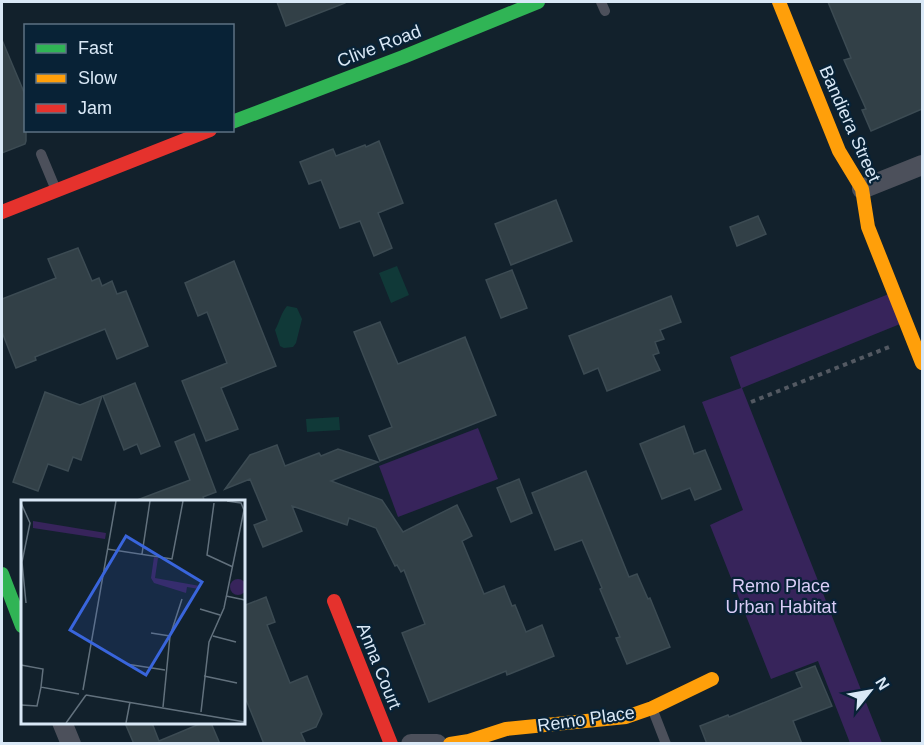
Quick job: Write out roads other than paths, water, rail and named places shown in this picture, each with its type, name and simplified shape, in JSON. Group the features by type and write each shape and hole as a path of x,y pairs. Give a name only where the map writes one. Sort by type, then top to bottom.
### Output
{"street":[{"name":"Clive Road","path":"234,121 404,57 538,2"},
{"name":"Bandiera Street","path":"779,2 839,152 862,189 868,227 922,363"},
{"path":"2,212 205,132"},
{"path":"862,189 922,165"},
{"path":"2,574 21,623"},
{"name":"Anna Court","path":"334,602 391,744"},
{"name":"Remo Place","path":"450,744 469,741 506,729 626,717 652,708 712,679"},
{"path":"62,724 70,744"},
{"path":"411,744 438,744"}],"lane":[{"path":"41,154 57,191"},
{"name":"Remo Place","path":"652,708 666,744"}],"park label":[{"name":"Remo Place Urban Habitat","path":"781,596"}]}
